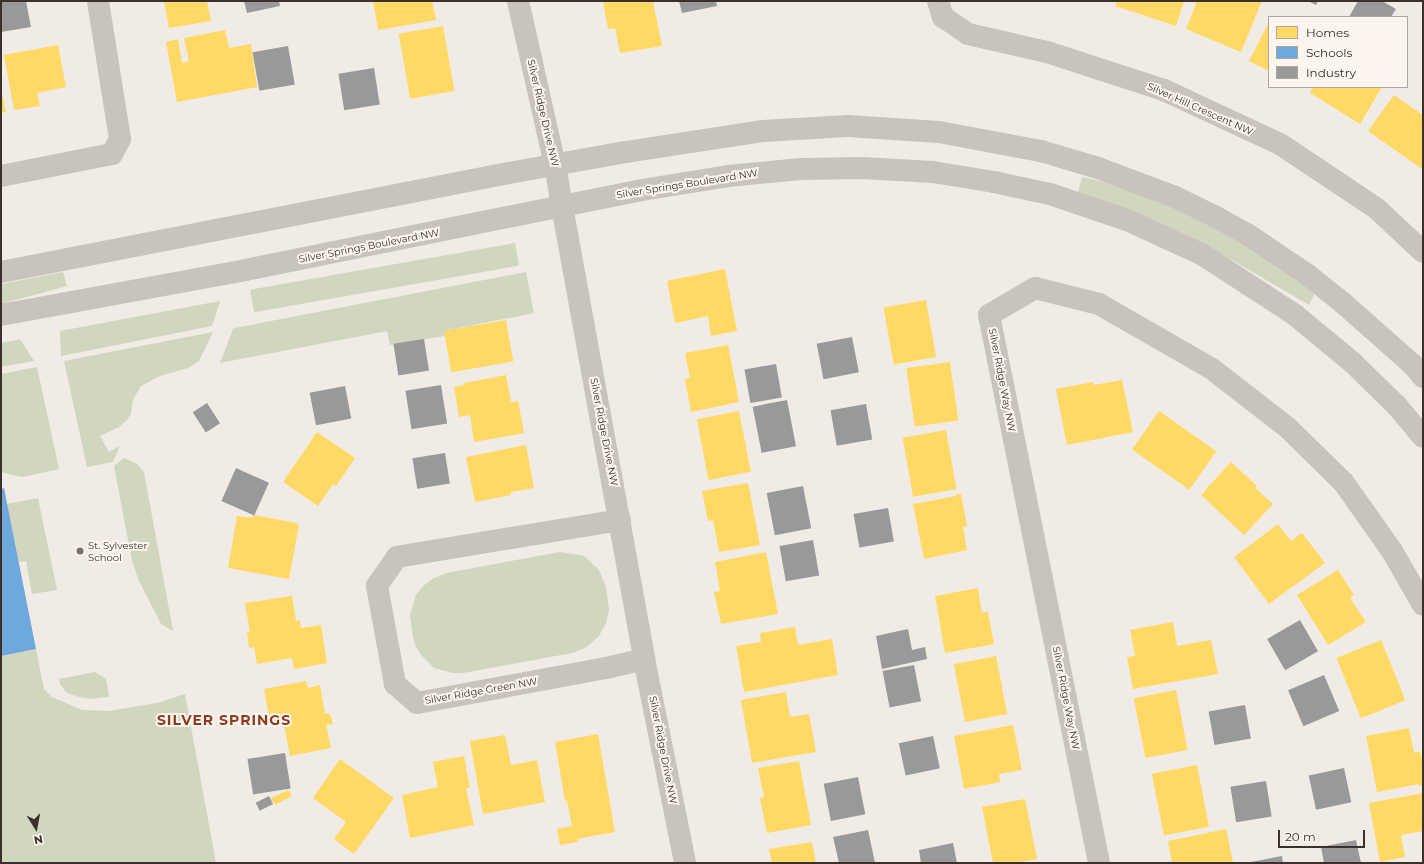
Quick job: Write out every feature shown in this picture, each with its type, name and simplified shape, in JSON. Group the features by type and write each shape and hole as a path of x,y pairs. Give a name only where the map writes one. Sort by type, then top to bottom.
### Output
{"street":[{"path":"1,176 112,154 120,139 98,1"},
{"name":"Silver Ridge Drive NW","path":"518,1 555,165 644,659 685,863"},
{"name":"Silver Hill Crescent NW","path":"938,1 943,17 968,34 1047,52 1164,90 1280,144 1376,208 1423,252"},
{"path":"1,272 555,165 763,131 848,126 939,132 1040,151 1098,168 1175,197 1247,234 1308,275 1344,303 1413,365 1423,377"},
{"name":"Silver Springs Boulevard NW","path":"1,315 245,270 642,190 728,176 801,169 862,168 933,172 994,182 1050,194 1127,220 1203,255 1295,315 1353,363 1397,406 1423,437"},
{"name":"Silver Ridge Way NW","path":"1099,863 989,315 1035,288 1099,304 1212,368 1288,428 1344,483 1392,551 1423,605"},
{"name":"Silver Ridge Green NW","path":"620,520 397,557 377,586 395,684 417,703 606,668 644,659"}],"green space":[{"path":"1082,177 1110,183 1163,203 1219,230 1267,259 1315,293 1309,305 1232,260 1172,230 1078,192"},
{"path":"515,243 519,266 254,312 250,290"},
{"path":"63,272 67,286 1,304 1,284"},
{"path":"526,272 534,313 444,331 445,336 390,345 387,331 220,363 233,329 235,328"},
{"path":"220,301 212,326 61,356 60,331"},
{"path":"213,332 199,361 188,368 160,376 141,386 133,400 131,414 127,420 119,427 100,436 109,452 120,446 113,462 87,467 64,361"},
{"path":"20,339 34,361 1,367 1,343"},
{"path":"37,367 59,469 23,477 1,472 1,374"},
{"path":"124,458 137,464 144,472 173,631 161,624 139,581 132,561 114,466"},
{"path":"38,498 57,590 32,594 26,561 19,562 7,504"},
{"path":"560,552 584,556 599,570 606,587 609,610 606,623 599,636 587,647 572,653 463,673 453,673 434,668 422,656 416,647 413,637 410,615 416,595 422,587 432,579 446,573"},
{"path":"36,649 44,689 52,697 82,710 109,711 157,703 185,694 216,863 1,863 1,656"},
{"path":"95,672 106,679 109,697 90,699 79,697 67,693 60,684 59,679"}],"building: Homes":[{"path":"164,1 207,1 211,21 169,28"},
{"path":"373,1 432,1 436,20 378,30"},
{"path":"603,1 653,1 662,46 620,53 615,28 608,29"},
{"path":"1117,1 1184,1 1176,26 1115,6"},
{"path":"1197,1 1262,1 1241,52 1186,29"},
{"path":"1268,24 1268,70 1249,61"},
{"path":"443,26 454,91 410,99 399,34"},
{"path":"225,30 229,48 251,44 257,87 177,102 166,42 178,39 182,63 189,61 184,38"},
{"path":"58,45 66,87 37,93 40,106 14,110 4,55"},
{"path":"1312,88 1381,88 1360,124 1310,93"},
{"path":"1,89 6,112 1,113"},
{"path":"1394,95 1423,115 1422,169 1368,131"},
{"path":"725,269 737,331 711,336 708,316 675,323 667,281"},
{"path":"926,300 936,357 894,365 884,307"},
{"path":"506,320 513,361 451,372 444,331"},
{"path":"728,345 739,402 691,412 685,379 690,378 685,353"},
{"path":"950,362 958,420 915,427 906,368"},
{"path":"506,375 511,402 518,401 524,433 474,442 470,415 459,417 454,387 464,385 464,383"},
{"path":"1122,380 1133,432 1067,445 1056,389 1093,382 1094,385"},
{"path":"739,411 751,472 709,480 697,419"},
{"path":"1159,411 1216,451 1189,490 1132,450"},
{"path":"946,430 956,489 913,497 903,438"},
{"path":"317,432 355,458 336,486 333,484 318,506 283,482"},
{"path":"526,445 534,488 511,492 511,495 475,502 466,457"},
{"path":"1231,462 1257,486 1255,488 1273,504 1244,535 1201,495"},
{"path":"748,483 760,545 719,552 713,520 708,521 702,491"},
{"path":"956,494 961,494 967,526 963,527 967,550 924,559 913,504 956,496"},
{"path":"253,515 297,523 296,525 299,525 289,579 228,568 237,516 253,518"},
{"path":"1278,524 1291,541 1302,533 1325,563 1269,604 1234,557"},
{"path":"766,552 778,614 721,624 714,592 720,591 715,562"},
{"path":"1338,570 1354,595 1350,598 1366,622 1328,645 1297,595"},
{"path":"978,588 982,613 988,612 994,644 945,653 935,596"},
{"path":"292,596 296,621 300,620 301,628 321,625 327,663 294,669 292,658 257,664 254,647 249,648 247,632 250,632 245,603"},
{"path":"1173,622 1177,646 1211,640 1218,674 1133,689 1127,657 1135,656 1130,630"},
{"path":"795,627 798,645 832,639 838,675 744,692 736,646 761,642 760,633"},
{"path":"1381,640 1405,700 1361,718 1336,658"},
{"path":"996,656 1007,714 965,722 954,664"},
{"path":"306,681 308,688 320,685 325,714 330,713 333,724 326,725 331,748 290,756 284,725 278,726 277,721 270,723 264,689"},
{"path":"1176,690 1188,750 1145,758 1134,698"},
{"path":"786,692 790,717 809,714 816,752 752,763 741,700"},
{"path":"1013,725 1022,770 999,774 1000,782 964,789 954,736"},
{"path":"1409,728 1414,753 1420,751 1423,765 1423,785 1419,786 1419,784 1377,792 1366,736"},
{"path":"598,734 615,832 577,839 578,842 560,845 557,829 572,826 567,800 565,801 555,742"},
{"path":"505,735 511,765 537,760 545,802 483,814 470,741"},
{"path":"464,756 470,788 466,788 474,825 410,838 402,795 438,787 433,762"},
{"path":"340,759 394,798 354,854 334,839 346,822 313,798"},
{"path":"799,761 811,825 767,833 760,798 764,797 758,768"},
{"path":"1197,765 1209,827 1164,836 1152,774"},
{"path":"288,790 292,796 275,805 271,798"},
{"path":"1423,793 1423,831 1401,835 1405,857 1380,862 1369,803"},
{"path":"1025,799 1037,859 1015,863 993,863 982,807"},
{"path":"1226,829 1233,863 1172,863 1168,841"},
{"path":"812,842 816,863 772,863 769,849"}],"building: Schools":[{"path":"4,488 36,649 1,656 1,489"}],"building: Industry":[{"path":"1,1 26,1 31,27 1,32"},
{"path":"244,1 279,1 280,6 247,13"},
{"path":"679,1 716,1 717,6 682,13"},
{"path":"1308,1 1318,1 1316,5"},
{"path":"1358,1 1382,1 1396,9 1392,16 1350,16"},
{"path":"288,46 295,84 259,91 253,52"},
{"path":"374,68 380,105 344,110 338,74"},
{"path":"852,337 859,372 824,379 817,344"},
{"path":"424,339 429,371 398,375 393,344"},
{"path":"776,364 782,397 750,403 744,370"},
{"path":"441,385 447,424 412,429 405,391"},
{"path":"345,386 351,418 316,425 310,393"},
{"path":"787,400 796,446 762,453 753,407"},
{"path":"207,403 220,423 206,432 193,412"},
{"path":"866,404 872,439 837,446 831,410"},
{"path":"445,453 450,484 417,489 412,458"},
{"path":"236,468 269,483 254,516 221,501"},
{"path":"803,486 811,528 775,535 767,493"},
{"path":"888,508 894,541 859,548 854,514"},
{"path":"813,540 819,575 786,581 780,546"},
{"path":"1300,620 1318,651 1285,670 1267,639"},
{"path":"908,629 912,650 925,647 927,659 882,669 876,636"},
{"path":"914,665 921,701 890,707 883,671"},
{"path":"1324,675 1339,711 1303,726 1288,690"},
{"path":"1245,705 1251,738 1214,745 1209,711"},
{"path":"933,736 940,768 906,776 899,743"},
{"path":"285,753 291,789 253,795 247,759"},
{"path":"1344,768 1351,802 1316,810 1309,775"},
{"path":"858,777 865,814 831,821 824,784"},
{"path":"1266,781 1272,817 1236,822 1230,787"},
{"path":"269,796 273,804 260,811 256,803"},
{"path":"868,830 875,863 839,863 833,837"},
{"path":"1356,840 1361,863 1324,863 1321,847"},
{"path":"953,843 957,863 921,863 919,850"},
{"path":"1282,856 1283,863 1251,863 1251,862"}],"place":[{"name":"St. Sylvester School","path":"80,551"}],"district":[{"name":"SILVER SPRINGS","path":"224,720"}]}
